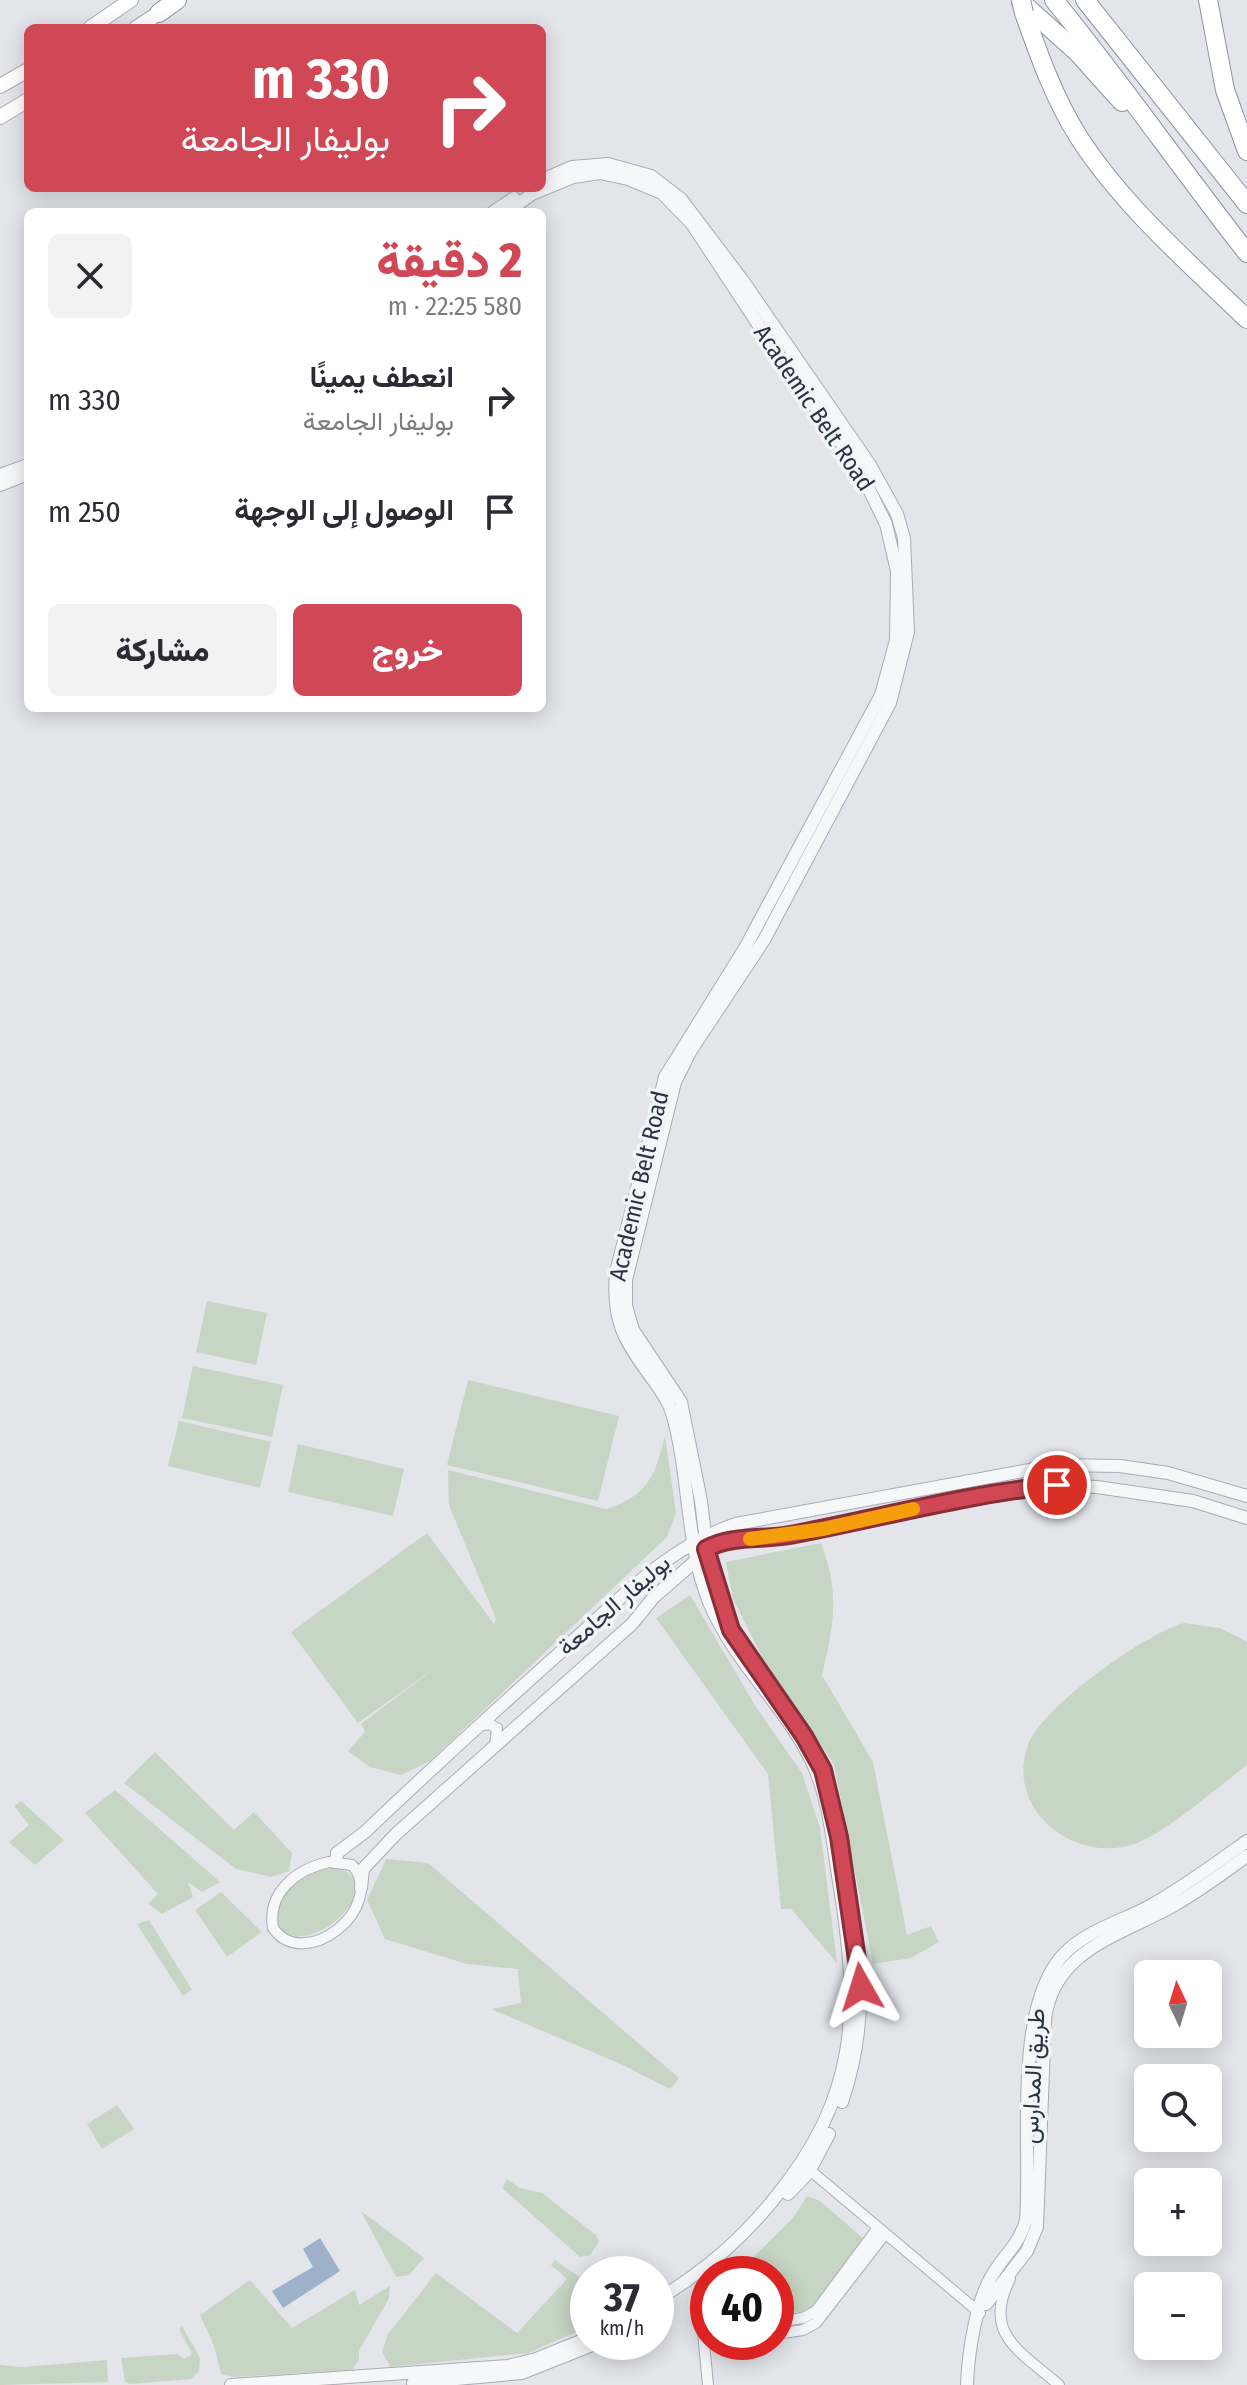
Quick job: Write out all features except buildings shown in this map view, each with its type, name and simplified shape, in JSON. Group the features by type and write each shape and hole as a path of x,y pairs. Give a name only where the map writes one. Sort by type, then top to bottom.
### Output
{"highway":[{"path":"159,13 176,0"},
{"path":"1054,0 1116,76 1171,156 1247,253"},
{"path":"1085,0 1247,204"},
{"path":"1208,0 1225,90 1247,151"},
{"path":"1021,4 1077,52 1171,156"},
{"path":"1021,4 1058,100 1079,137 1112,181 1247,319"}],"main road":[{"path":"96,24 131,0"},
{"path":"142,24 159,13"},
{"path":"0,86 24,72"},
{"path":"0,117 24,102"}],"street":[{"name":"Academic Belt Road","path":"546,178 572,167 608,164 651,176 681,199 743,281 870,465 897,514 904,538 910,611 905,656 895,691 879,727 764,940 690,1052 675,1082 629,1263 626,1292 633,1330 681,1402 701,1501 698,1537"},
{"name":"Academic Belt Road","path":"546,188 573,177 600,173 628,179 662,193 692,224 781,359 857,465 882,515 897,571 896,640 881,695 756,929 665,1077 616,1272 615,1301 624,1339 672,1413 702,1553 731,1630 804,1736 823,1770 852,1913 861,1987 854,2057 838,2115 806,2168 730,2256"},
{"path":"499,208 524,192"},
{"name":"Academic Belt Road","path":"513,208 537,192"},
{"path":"0,475 24,466"},
{"path":"0,485 24,476"},
{"name":"بوليفار الجامعة","path":"336,1862 337,1853 365,1832 477,1726 664,1561 698,1537 736,1524 1056,1465 1120,1466 1168,1473 1247,1496"},
{"path":"1056,1465 1057,1485"},
{"path":"702,1553 735,1540 772,1538 849,1524 969,1495 1057,1485 1147,1492 1193,1501 1247,1518"},
{"name":"بوليفار الجامعة","path":"361,1888 363,1869 382,1848 632,1624 702,1553"},
{"path":"477,1726 489,1724 497,1728 495,1745"},
{"name":"طريق المدارس","path":"967,2385 970,2348 988,2283 1016,2245 1026,2220 1032,2034 1037,2000 1049,1973 1084,1938 1171,1894 1247,1841"},
{"path":"1059,2385 1010,2342 1000,2324 998,2304 1037,2227 1045,2019 1053,1988 1082,1953 1176,1904 1247,1856"},
{"path":"336,1862 355,1869 361,1888 355,1910 328,1935 312,1943 298,1944 278,1935 273,1928 273,1908 287,1883 316,1865 336,1862"},
{"name":"Academic Belt Road","path":"674,2290 743,2237 806,2168"},
{"path":"806,2168 980,2313 1021,2259"},
{"path":"794,2319 816,2311 881,2232"},
{"path":"794,2331 816,2323 881,2232"},
{"path":"231,2385 509,2375 536,2359 570,2345"},
{"path":"366,2385 509,2375 542,2368 570,2355"},
{"path":"706,2360 708,2385"}],"green space":[{"path":"207,1301 267,1313 256,1365 196,1352"},
{"path":"193,1366 283,1385 272,1437 182,1418"},
{"path":"468,1380 619,1416 598,1501 447,1465"},
{"path":"179,1421 271,1442 260,1488 168,1466"},
{"path":"665,1436 676,1513 667,1537 430,1761 401,1775 370,1767 348,1751 365,1732 361,1724 439,1665 358,1723 291,1632 427,1533 494,1624 496,1619 449,1505 448,1470 606,1509 632,1498 648,1483"},
{"path":"298,1444 404,1469 393,1516 288,1492"},
{"path":"821,1543 833,1594 830,1640 822,1675 873,1762 907,1935 931,1926 939,1942 911,1958 873,1964 834,1764 763,1659 733,1599 726,1562"},
{"path":"690,1595 756,1707 802,1773 820,1828 837,1963 791,1909 781,1909 768,1774 656,1618"},
{"path":"1184,1623 1220,1628 1247,1642 1247,1765 1178,1818 1137,1843 1114,1848 1091,1847 1070,1840 1051,1827 1036,1811 1026,1791 1023,1769 1028,1745 1053,1711 1096,1674 1144,1642"},
{"path":"155,1752 234,1830 254,1812 292,1853 289,1871 271,1877 236,1869 124,1783"},
{"path":"115,1790 220,1882 202,1892 188,1882 193,1897 162,1914 148,1904 158,1894 85,1813"},
{"path":"21,1801 64,1840 35,1865 9,1842 29,1825 14,1806"},
{"path":"386,1859 428,1863 679,2078 670,2089 623,2065 491,2009 521,2003 518,1969 467,1964 385,1939 367,1900"},
{"path":"327,1866 348,1873 356,1886 352,1901 341,1916 325,1928 307,1935 290,1935 277,1924 285,1894 308,1874"},
{"path":"221,1892 262,1932 227,1957 195,1910"},
{"path":"149,1920 192,1990 183,1996 137,1924"},
{"path":"117,2105 134,2129 102,2149 87,2124"},
{"path":"507,2179 520,2188 542,2193 596,2235 599,2242 590,2255 579,2256 502,2188"},
{"path":"807,2196 820,2201 865,2240 812,2310 794,2312 794,2256 754,2256 792,2219"},
{"path":"361,2211 424,2258 409,2275 396,2277"},
{"path":"555,2260 570,2270 570,2335 528,2353 390,2367 382,2351 388,2334 436,2273 517,2333 567,2279 551,2265"},
{"path":"250,2280 292,2328 355,2290 359,2305 390,2286 389,2298 359,2351 359,2359 352,2370 235,2377 221,2374 214,2346 200,2315"},
{"path":"182,2326 200,2358 199,2371 191,2379 129,2384 125,2381 121,2358 177,2354 184,2359 192,2354 179,2329"},
{"path":"107,2360 108,2382 0,2385 0,2365 22,2367"}],"water":[{"path":"320,2238 340,2271 283,2308 272,2291 313,2267 303,2249"}],"slow traffic":[{"path":"750,1539 823,1529 913,1509"}],"route":[{"path":"861,1987 839,1837 823,1770 804,1736 731,1630 706,1549 735,1540 772,1538 849,1524 969,1495 1057,1485"}]}
